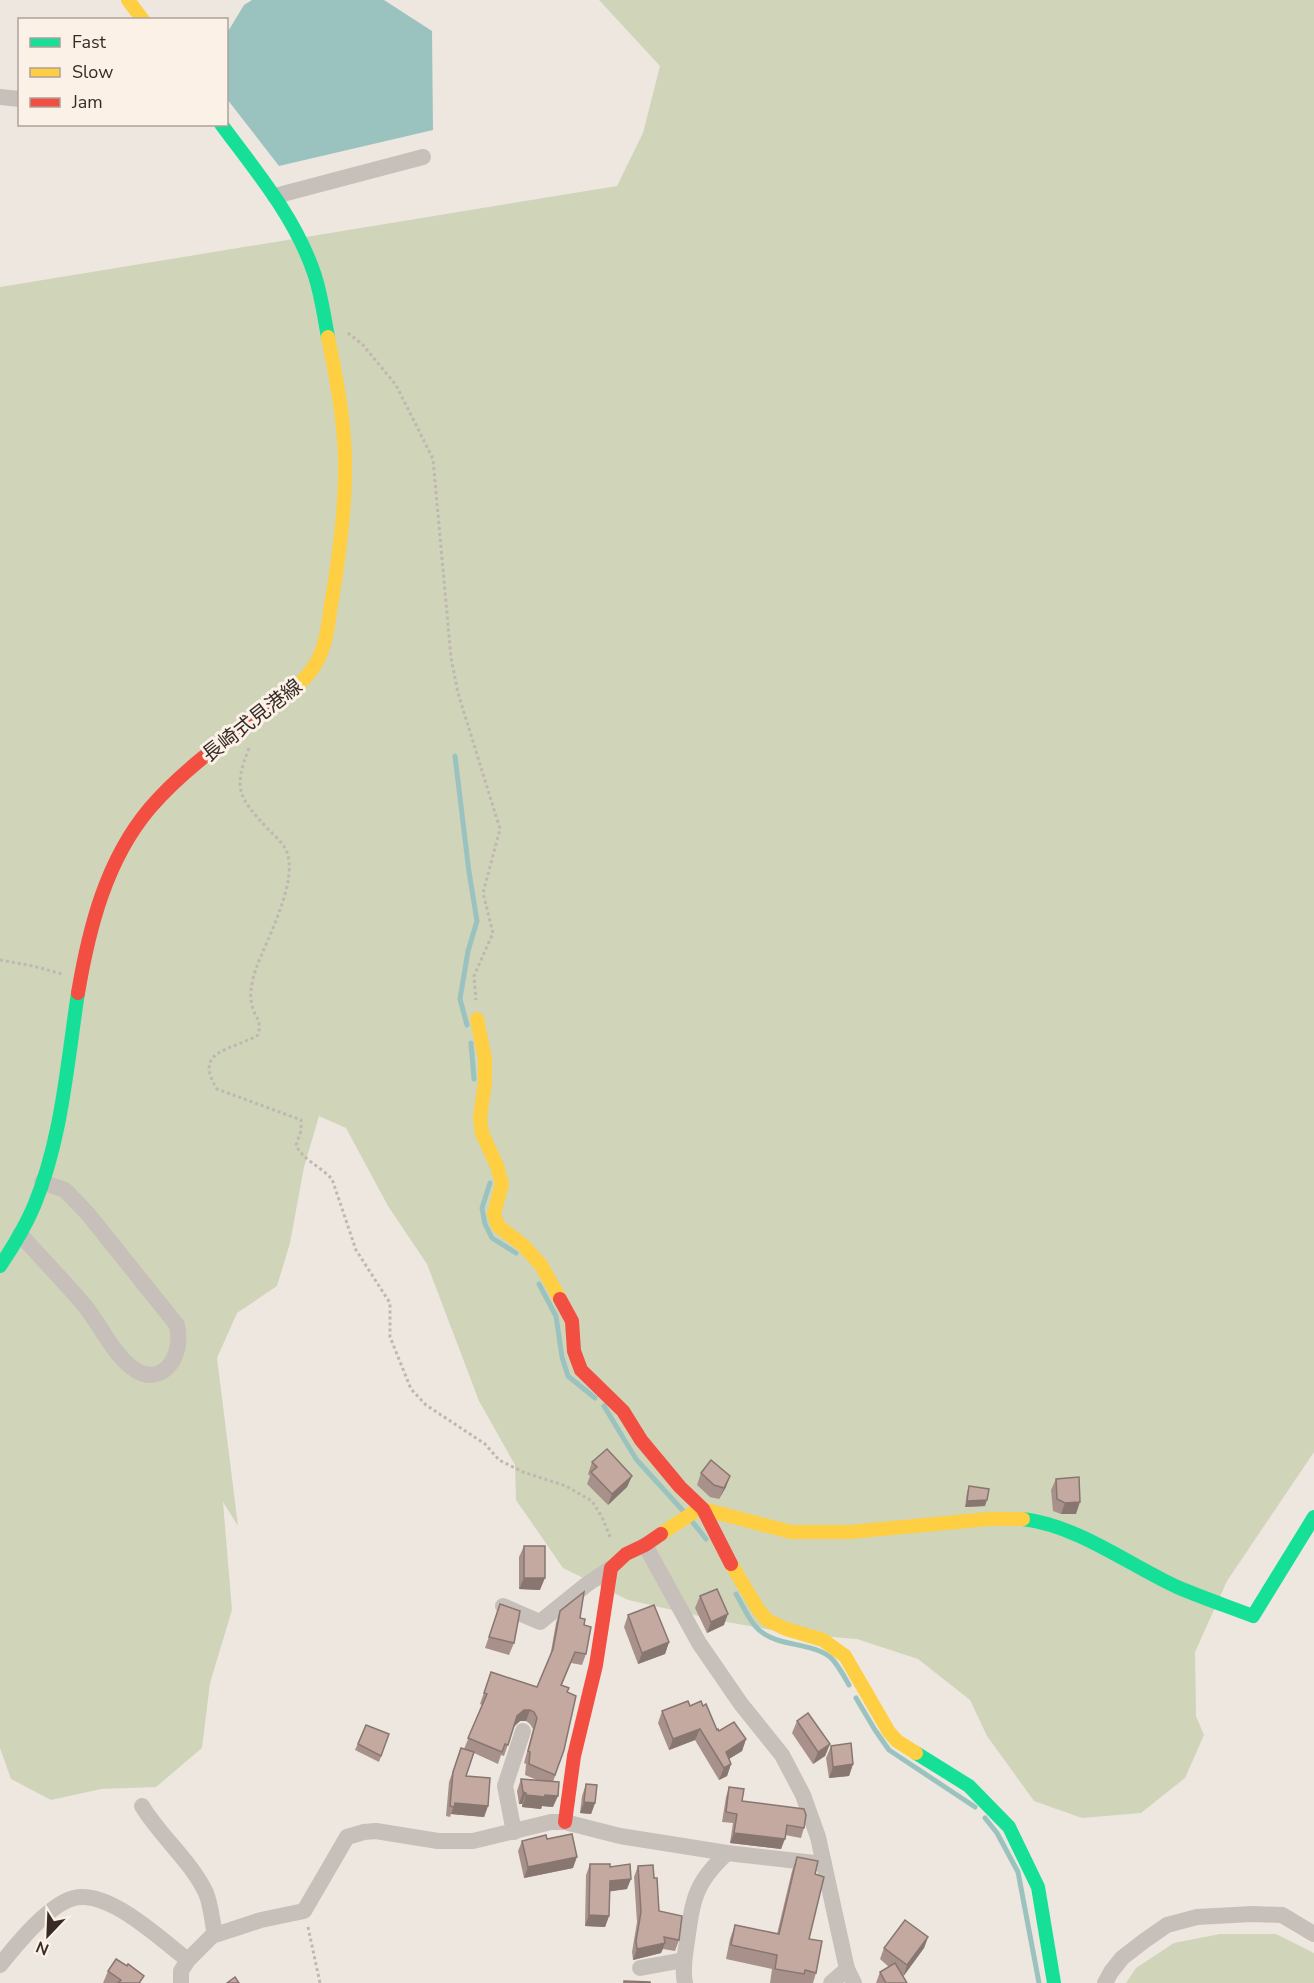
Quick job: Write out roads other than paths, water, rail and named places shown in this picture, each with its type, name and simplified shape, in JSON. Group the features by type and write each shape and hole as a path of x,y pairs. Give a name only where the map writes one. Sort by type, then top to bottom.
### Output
{"street":[{"path":"129,0 142,18"},
{"path":"0,97 18,99"},
{"name":"長崎式見港線","path":"0,1266 27,1222 52,1151 93,920 106,881 148,810 209,754 303,682 324,647 339,558 344,509 345,458 339,397 324,314 314,273 298,236 274,196 222,126"},
{"path":"274,196 423,157"},
{"path":"477,1019 485,1059 485,1083 480,1117 482,1133 498,1166 502,1184 494,1214 498,1226 523,1245 541,1265 557,1291 572,1321 574,1351 581,1370 623,1411 647,1448 700,1509 758,1610 767,1620 786,1629 823,1640 845,1656 889,1732 897,1741 969,1786 1009,1827 1038,1887 1054,1983"},
{"path":"20,1234 86,1307 121,1356 137,1371 145,1374 160,1374 167,1368 178,1347 177,1325 73,1198 65,1190 42,1182"},
{"path":"503,1606 540,1622 586,1585 700,1509 791,1532 850,1532 989,1519 1045,1522 1099,1546 1176,1586 1253,1616 1314,1516"},
{"path":"645,1545 699,1643 741,1704 782,1755 803,1795 818,1836 850,1976 831,1983"},
{"path":"565,1822 574,1756 596,1665 616,1564"},
{"path":"514,1832 505,1786 523,1731"},
{"path":"142,1806 207,1894 215,1934"},
{"path":"181,1983 181,1971 188,1960 215,1934 261,1920 304,1911 347,1837 364,1832 376,1831 438,1841 473,1840 551,1822 565,1822 620,1836 727,1853 824,1864"},
{"path":"685,1983 684,1960 692,1906 697,1890 708,1870 727,1853"},
{"path":"0,1965 36,1924 57,1907 74,1898 94,1898 121,1910 188,1960"},
{"path":"1105,1983 1122,1958 1144,1941 1167,1925 1197,1917 1252,1914 1282,1916 1314,1934"},
{"path":"640,1968 684,1960"}],"water":[{"path":"252,0 384,0 432,31 433,130 279,166 228,100 228,31 244,5"}],"waterway":[{"path":"455,756 477,921 468,951 460,999 467,1025"},
{"path":"471,1043 474,1079"},
{"path":"490,1183 482,1208 485,1224 492,1238 516,1253"},
{"path":"539,1284 556,1316 562,1357 568,1376 595,1398"},
{"path":"604,1406 636,1459 685,1513"},
{"path":"691,1520 706,1539"},
{"path":"736,1594 755,1627 775,1639 822,1652 835,1663 849,1685"},
{"path":"856,1698 889,1750 975,1807"},
{"path":"985,1818 997,1833 1018,1872 1039,1983"}]}
